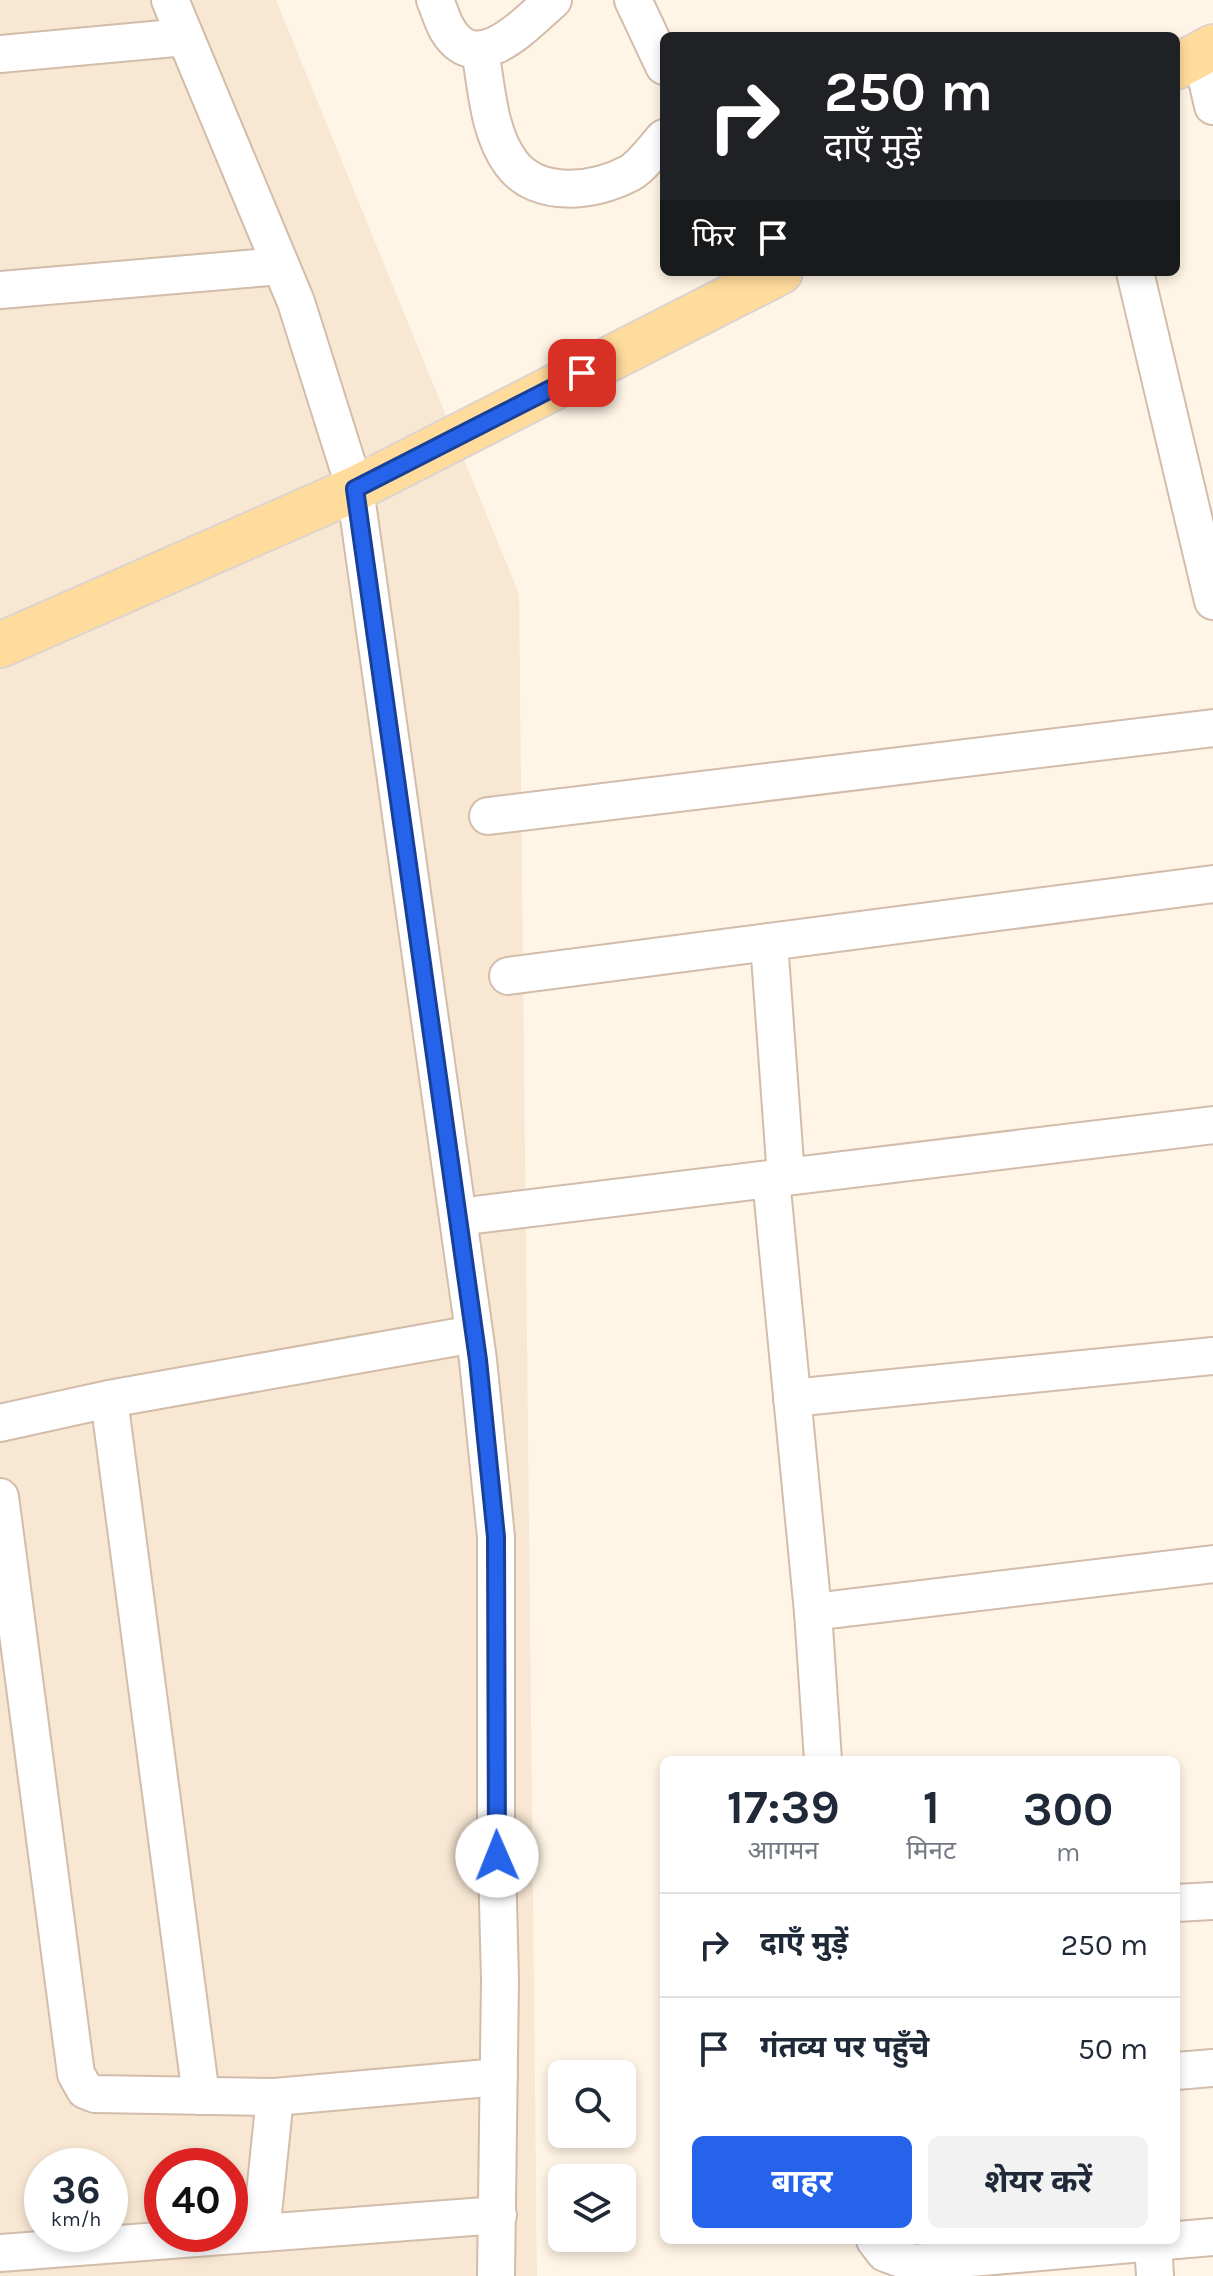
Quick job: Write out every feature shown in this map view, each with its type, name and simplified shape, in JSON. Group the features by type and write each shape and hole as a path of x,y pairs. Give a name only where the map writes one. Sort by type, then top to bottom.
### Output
{"main road":[{"path":"0,645 355,489 772,276"}],"street":[{"path":"170,0 296,302 355,489 474,1334 496,1537 499,2077 496,2276"},
{"path":"435,0 448,31 462,45 480,51 497,47 553,0"},
{"path":"633,0 660,57"},
{"path":"0,54 185,37"},
{"path":"480,51 495,132 512,165 542,186 590,189 632,172 660,142"},
{"path":"1197,56 1213,106"},
{"path":"0,290 281,266"},
{"path":"1136,276 1213,601"},
{"path":"488,816 1213,728"},
{"path":"508,976 1213,884"},
{"path":"769,942 792,1398 813,1612 823,1756"},
{"path":"458,1217 1213,1125"},
{"path":"0,1423 109,1399 474,1334"},
{"path":"792,1398 1213,1356"},
{"path":"109,1399 201,2096"},
{"path":"0,1497 79,2082 85,2090 95,2094 275,2097 499,2077"},
{"path":"813,1612 1213,1564"},
{"path":"1180,1903 1213,1901"},
{"path":"1180,2071 1213,2068"},
{"path":"261,2233 275,2097"},
{"path":"0,2253 498,2215"},
{"path":"878,2244 885,2253 913,2263 1154,2259 1213,2237"}],"shaded area":[{"path":"0,0 276,0 519,594 537,2276 0,2276"}],"route":[{"path":"497,1856 496,1537 478,1360 355,489 582,373"}]}
